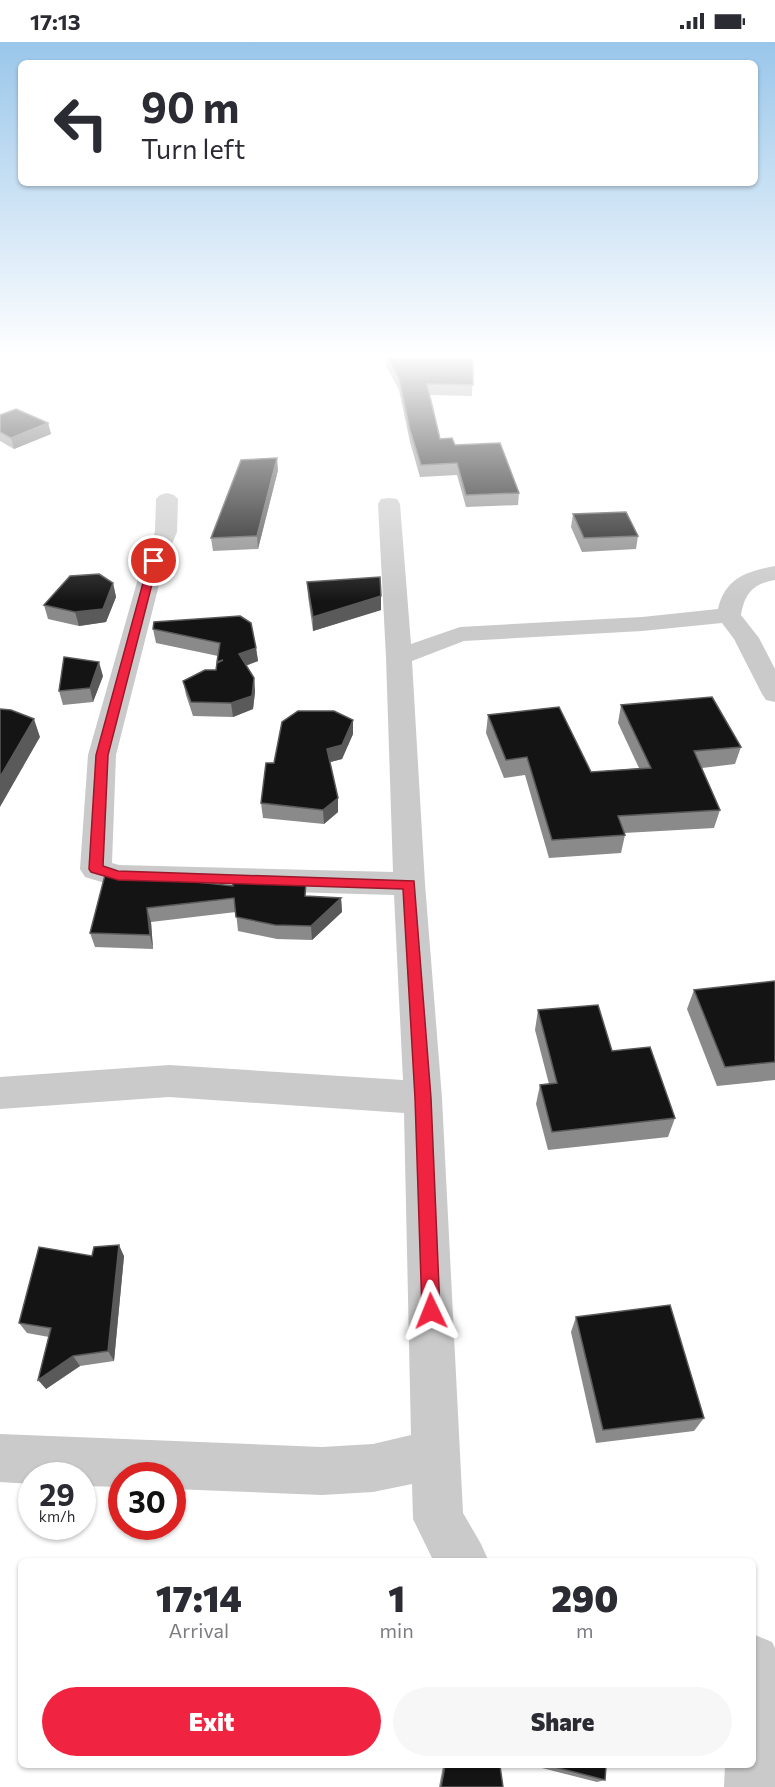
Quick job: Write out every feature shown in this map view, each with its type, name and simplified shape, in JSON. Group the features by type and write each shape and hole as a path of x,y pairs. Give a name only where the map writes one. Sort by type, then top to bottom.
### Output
{"street":[{"path":"168,499 166,532 154,561 102,755 96,869 118,876 409,884"},
{"path":"389,504 423,1098 438,1519 461,1558"},
{"path":"775,573 756,576 745,581 732,597 729,615 746,638 775,694"},
{"path":"399,657 460,634 642,624 729,615"},
{"path":"397,617 460,634"},
{"path":"0,1094 170,1081 423,1098"},
{"path":"0,1458 322,1471 373,1468 436,1454"},
{"path":"756,1670 756,1702"},
{"path":"753,1787 754,1768"}],"building":[{"path":"413,439 453,439 455,445 500,443 519,493 466,495 457,463 421,465"},
{"path":"277,458 257,536 211,538 241,460"},
{"path":"626,512 638,536 584,538 573,514"},
{"path":"99,574 113,583 103,609 75,612 44,605 70,576"},
{"path":"380,577 381,596 313,617 307,582"},
{"path":"240,616 251,623 256,648 239,654 254,678 252,696 231,703 191,702 183,681 205,670 216,670 217,663 223,660 217,662 220,643 153,629 154,622"},
{"path":"64,657 99,662 90,688 59,691"},
{"path":"712,697 741,747 694,751 720,810 618,816 625,835 552,840 527,757 506,760 488,715 559,707 591,772 651,768 621,705"},
{"path":"0,709 11,710 34,719 0,777"},
{"path":"298,711 334,711 353,720 342,745 327,749 338,798 323,810 261,803 266,763 274,763 282,722"},
{"path":"105,875 135,876 146,879 148,876 176,877 178,880 233,886 232,879 306,881 305,896 341,898 311,926 275,925 236,917 234,898 147,908 150,935 90,933"},
{"path":"775,981 775,1062 725,1067 694,990"},
{"path":"598,1005 612,1051 650,1047 675,1118 552,1132 540,1085 557,1083 538,1010"},
{"path":"119,1245 108,1351 73,1356 38,1380 51,1328 19,1323 39,1247 92,1256 94,1247"},
{"path":"670,1305 704,1418 603,1430 576,1317"},
{"path":"445,1768 500,1768 503,1787 441,1787"},
{"path":"559,1768 606,1768 605,1780"}],"route":[{"path":"154,561 102,755 96,869 118,876 409,884 423,1098 431,1311"}]}
